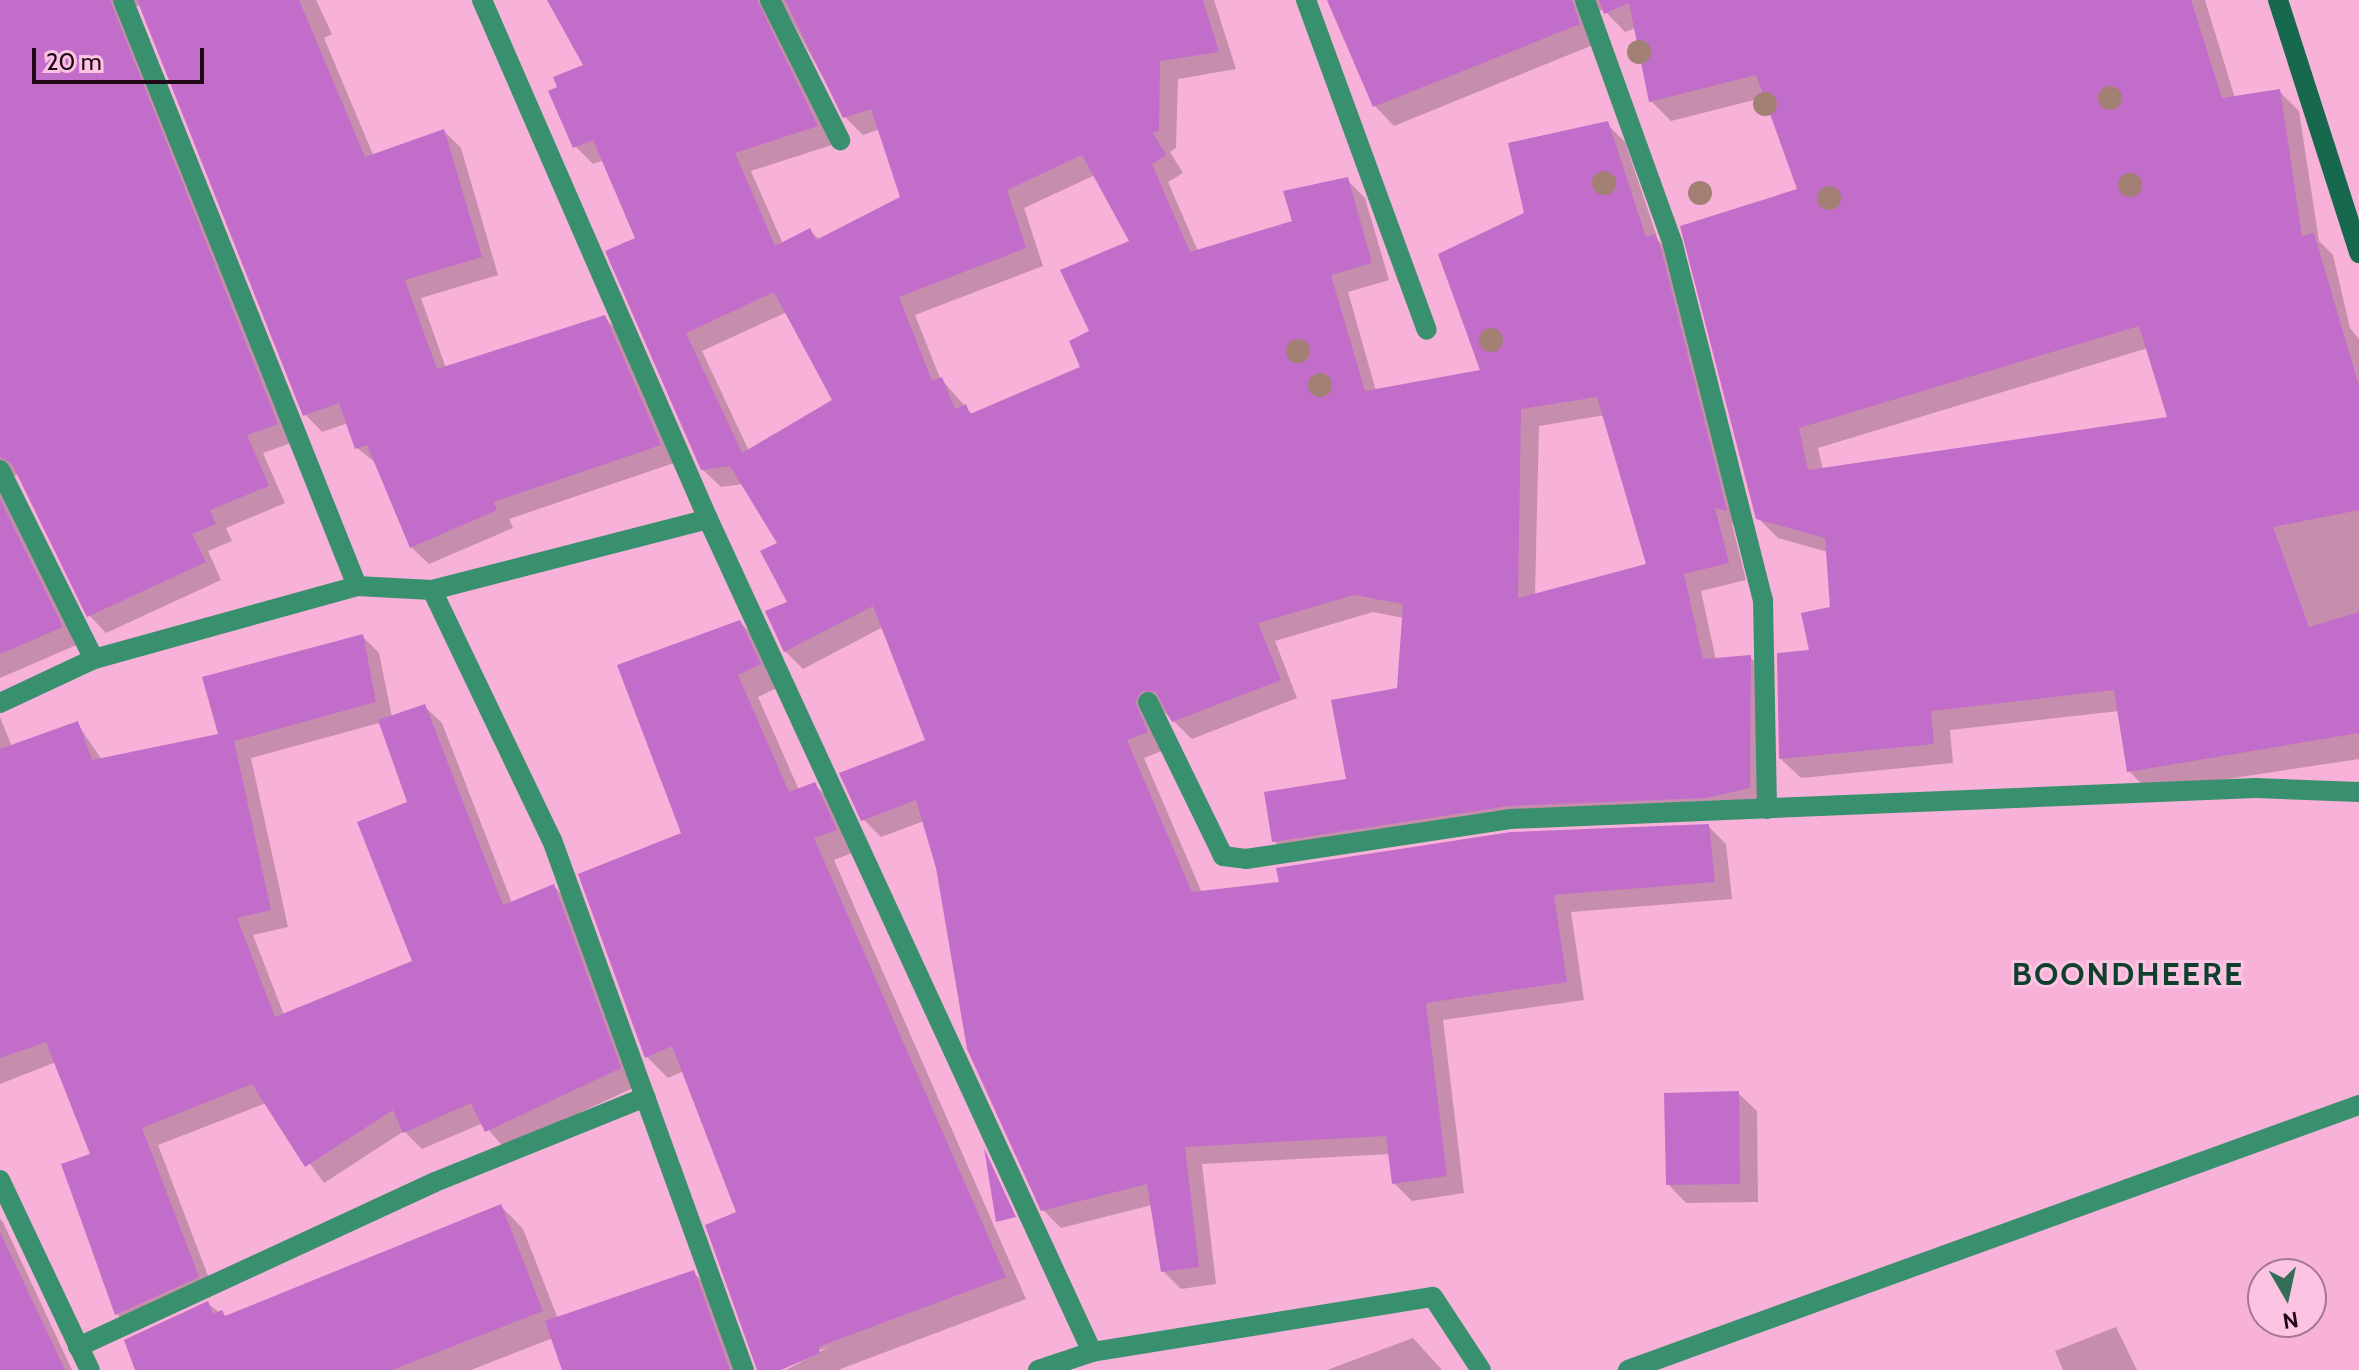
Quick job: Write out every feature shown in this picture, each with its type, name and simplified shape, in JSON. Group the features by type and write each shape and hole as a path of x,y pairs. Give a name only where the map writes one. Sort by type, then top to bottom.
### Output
{"main road":[{"path":"2278,0 2359,253"}],"street":[{"path":"123,0 357,586"},
{"path":"482,0 708,519 1092,1352"},
{"path":"770,0 840,140"},
{"path":"1306,0 1427,330"},
{"path":"1585,0 1673,245 1763,600 1767,809"},
{"path":"0,470 94,659"},
{"path":"0,703 94,659 357,586 432,590 708,519"},
{"path":"432,590 552,840 744,1370"},
{"path":"1148,702 1223,856 1246,859 1510,819 2255,788 2359,792"},
{"path":"78,1347 435,1182 645,1097"},
{"path":"1628,1370 2359,1105"},
{"path":"0,1180 90,1370"},
{"path":"1038,1370 1092,1352 1433,1297 1481,1370"}],"building":[{"path":"0,0 110,0 278,424 247,435 269,486 210,510 216,524 192,534 206,562 87,617 12,464 0,457"},
{"path":"137,0 299,0 365,157 444,129 482,257 405,280 437,369 605,315 661,445 493,502 497,510 410,548 367,445 355,449 339,403 303,416"},
{"path":"547,0 757,0 818,126 735,153 775,246 810,228 816,240 900,197 871,109 843,118 785,0 1203,0 1219,52 1160,61 1159,130 1153,133 1166,155 1152,164 1190,252 1292,221 1283,191 1348,177 1372,263 1331,275 1365,391 1480,370 1438,254 1524,213 1508,143 1608,121 1646,237 1655,234 1661,249 1727,511 1715,508 1729,563 1684,574 1703,659 1751,655 1750,788 1706,798 1508,806 1272,842 1264,792 1346,779 1331,700 1397,688 1403,604 1354,595 1258,623 1281,680 1172,722 1156,692 1142,691 1135,702 1148,732 1127,740 1192,892 1279,882 1276,868 1511,832 1709,824 1715,882 1554,895 1567,982 1426,1003 1447,1176 1392,1184 1386,1136 1185,1147 1199,1267 1161,1272 1147,1184 1041,1211 967,1049 936,868 916,800 861,821 839,773 925,740 873,606 784,652 765,611 787,602 760,551 777,543 730,466 701,470 605,251 635,238 593,140 573,148 548,91 557,87 553,77 583,65","holes":["1082,155 1129,241 1060,270 1089,331 1069,341 1080,367 970,414 966,404 955,409 942,377 932,381 899,297 1026,248 1007,190","774,292 832,400 742,453 686,333","1597,397 1646,564 1518,598 1521,409"]},
{"path":"1327,0 1572,0 1580,24 1373,107"},
{"path":"1599,0 2191,0 2222,98 2280,89 2302,236 2314,233 2359,386 2359,510 2273,527 2309,627 2359,612 2359,733 2127,772 2114,690 1931,711 1934,744 1779,759 1777,653 1809,650 1801,613 1830,607 1825,538 1756,519 1680,226 1797,189 1756,75 1649,102 1629,3 1604,14","holes":["2139,326 2167,417 1808,470 1799,428"]},
{"path":"0,499 63,627 0,654"},
{"path":"740,620 761,664 738,675 789,792 815,782 837,830 814,838 1006,1277 818,1347 820,1353 781,1370 757,1370 705,1225 736,1212 672,1046 645,1058 578,874 681,833 617,665"},
{"path":"363,634 376,702 234,741 271,910 237,918 275,1017 412,961 357,822 407,802 378,720 425,704 503,905 554,884 621,1068 485,1132 471,1103 403,1133 393,1110 305,1167 252,1084 142,1128 199,1277 115,1315 61,1164 90,1154 46,1042 0,1058 0,749 78,721 92,760 218,734 202,677"},
{"path":"1739,1091 1740,1184 1666,1185 1664,1093"},
{"path":"984,1148 1016,1217 996,1222"},
{"path":"501,1204 543,1311 392,1370 135,1370 124,1340 208,1301 213,1314 222,1310 225,1316"},
{"path":"0,1232 65,1370 0,1370"},
{"path":"694,1270 730,1370 562,1370 545,1321"}],"district":[{"name":"BOONDHEERE","path":"2128,974"}]}
